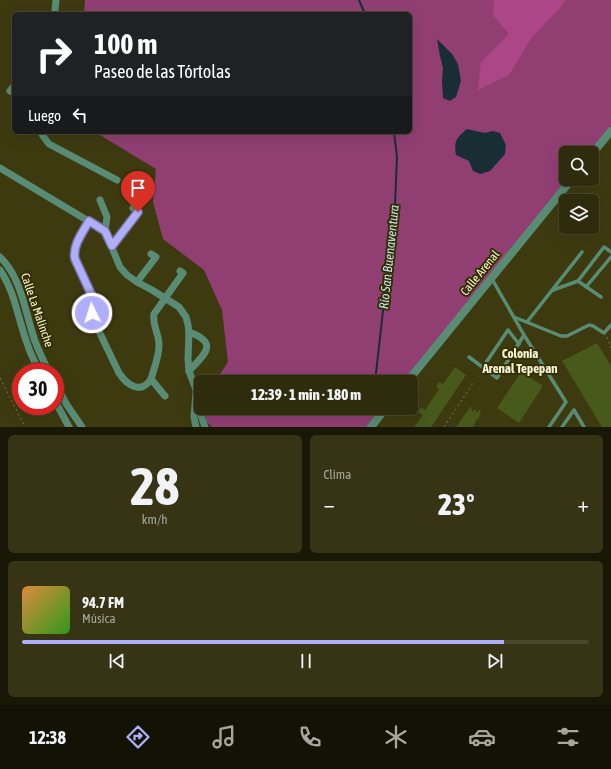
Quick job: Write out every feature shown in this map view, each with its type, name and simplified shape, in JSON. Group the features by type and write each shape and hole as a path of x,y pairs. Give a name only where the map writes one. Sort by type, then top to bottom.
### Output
{"street":[{"path":"56,0 56,12"},
{"path":"599,146 611,131"},
{"path":"42,134 49,144 117,180"},
{"path":"0,168 105,231 120,267 127,275 179,308 186,317 188,325 188,371 194,387"},
{"name":"Calle Arenal","path":"413,375 566,186"},
{"path":"100,200 107,217 105,231"},
{"path":"112,246 138,212 133,208"},
{"path":"89,221 75,248 75,259 93,298 92,313 94,321 119,373 124,380 131,385 144,387 151,379 159,346 153,320 154,314 183,273 180,271"},
{"path":"137,282 156,257 151,254"},
{"name":"Calle La Malinche","path":"0,257 13,273 25,306 35,341 45,363"},
{"name":"Calle La Malinche","path":"0,270 5,277 26,343 36,363"},
{"path":"188,371 202,358 207,347 203,339 189,332"},
{"path":"151,379 165,396"},
{"path":"64,400 82,427"},
{"path":"63,415 70,427"},
{"path":"194,415 196,427"},
{"path":"201,415 205,427"},
{"path":"370,427 380,415"}],"lane":[{"path":"552,290 578,281 604,247 611,252"},
{"path":"527,322 582,252"},
{"path":"586,287 611,257"},
{"path":"491,278 524,335 566,402 549,427"},
{"path":"578,281 600,297"},
{"path":"514,317 561,336 567,336 589,325 604,333 611,325"},
{"path":"483,367 508,330 519,344"},
{"path":"469,357 497,378 524,335"},
{"path":"562,427 574,410 584,427"}],"path":[{"path":"604,333 611,348"},
{"path":"0,378 25,427"},
{"path":"444,427 473,383"}],"shaded area":[{"path":"85,0 611,0 611,126 595,146 559,146 559,186 562,186 409,375 220,375 228,362 222,310 204,270 163,239 153,202 156,169 98,134 412,134 412,12 84,12"},
{"path":"494,0 566,0 532,37 509,75 478,90 481,62 509,34 493,15"},
{"path":"206,415 376,415 367,427 212,427 206,421"}],"water":[{"path":"437,39 452,54 458,64 461,81 456,97 450,101 443,98 443,68"},
{"path":"467,129 485,133 493,131 500,133 506,145 505,154 490,171 480,174 473,171 469,161 456,155 455,146 457,140"}],"building":[{"path":"597,343 611,366 611,427 602,427 562,361"},
{"path":"455,367 466,375 431,427 414,427 423,415 418,412 421,407 425,410 439,389 436,386 439,382 443,384"},
{"path":"521,372 543,386 519,423 497,408"},
{"path":"471,406 472,412 477,408 475,413 481,409 479,418 476,420 474,426 456,427"}],"waterway":[{"name":"Río San Buenaventura","path":"359,0 364,12"},
{"name":"Río San Buenaventura","path":"376,375 395,204 397,157 394,134"}],"district":[{"name":"Colonia Arenal Tepepan","path":"520,360"}],"route":[{"path":"92,313 93,298 75,259 75,248 89,221 105,231 112,246 138,212"}]}
